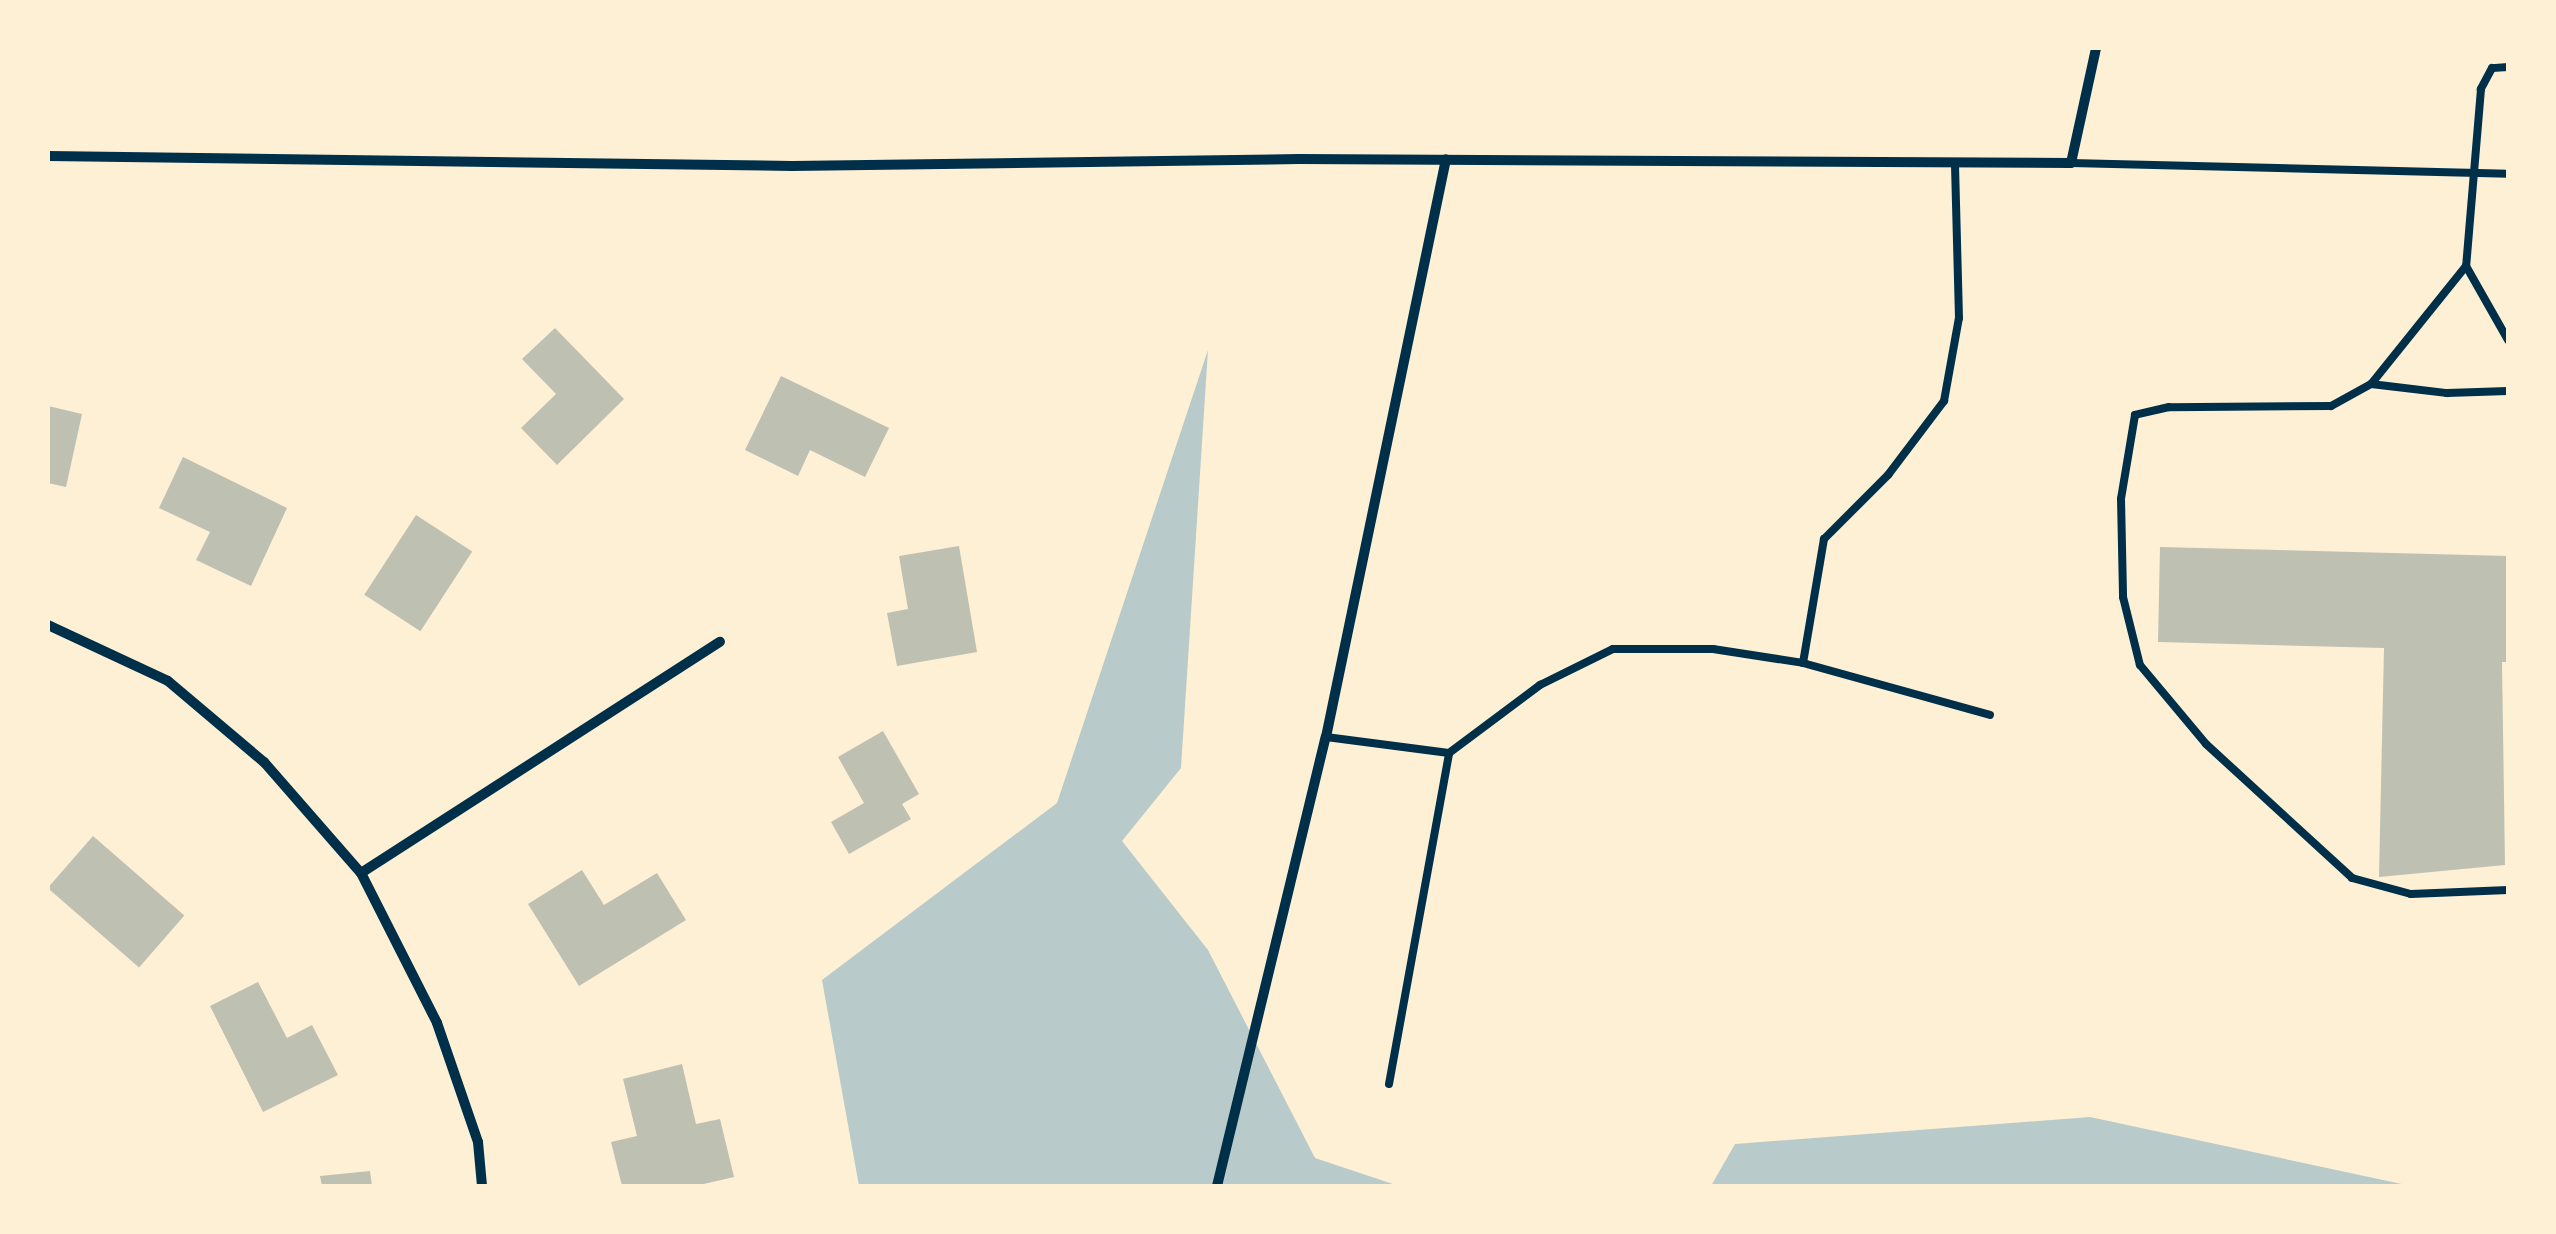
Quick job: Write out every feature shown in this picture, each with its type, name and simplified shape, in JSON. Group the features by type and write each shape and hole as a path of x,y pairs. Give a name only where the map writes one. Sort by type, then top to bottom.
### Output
{"street":[{"path":"48,156 792,166 1446,159 2071,163 2096,48"},
{"path":"1217,1186 1326,737 1446,159"},
{"path":"48,625 168,681 264,762 360,873 437,1023 478,1142 482,1186"},
{"path":"360,873 720,642"}],"lane":[{"path":"2508,67 2492,68 2480,89 2478,173 2466,266 2371,384 2332,406 2169,407 2135,415 2120,499 2123,597 2140,665 2206,744 2352,878 2411,894 2508,890"},
{"path":"1803,662 1824,539 1888,475 1944,401 1959,318 1955,162"},
{"path":"2071,163 2508,174"},
{"path":"2466,266 2508,340"},
{"path":"2371,384 2447,393 2508,391"},
{"path":"1326,737 1448,753 1540,686 1613,649 1713,650 1803,662 1990,716"},
{"path":"1388,1084 1448,753"}],"shaded area":[{"path":"1208,350 1181,768 1122,841 1208,950 1315,1158 1399,1186 859,1186 822,980 1057,803"},
{"path":"2090,1117 2411,1186 1711,1186 1735,1144"}],"building":[{"path":"555,328 624,399 557,465 521,428 556,394 522,359"},
{"path":"781,376 889,428 865,477 810,450 798,476 745,450"},
{"path":"48,406 82,414 66,487 48,483"},
{"path":"183,457 287,508 251,586 196,560 210,532 159,508"},
{"path":"416,515 472,551 420,631 364,595"},
{"path":"959,546 977,652 897,666 887,613 908,609 899,556"},
{"path":"2160,547 2508,556 2508,662 2502,662 2505,865 2379,877 2384,648 2158,642"},
{"path":"883,731 919,794 902,804 911,819 849,854 831,822 864,803 838,757"},
{"path":"93,836 184,915 139,967 48,888"},
{"path":"582,870 604,905 657,873 686,920 579,986 528,904"},
{"path":"258,982 287,1038 312,1025 338,1075 263,1112 210,1006"},
{"path":"682,1064 696,1124 720,1119 734,1177 695,1186 622,1186 611,1142 637,1136 623,1079"},
{"path":"370,1171 372,1186 322,1186 320,1176"}]}
